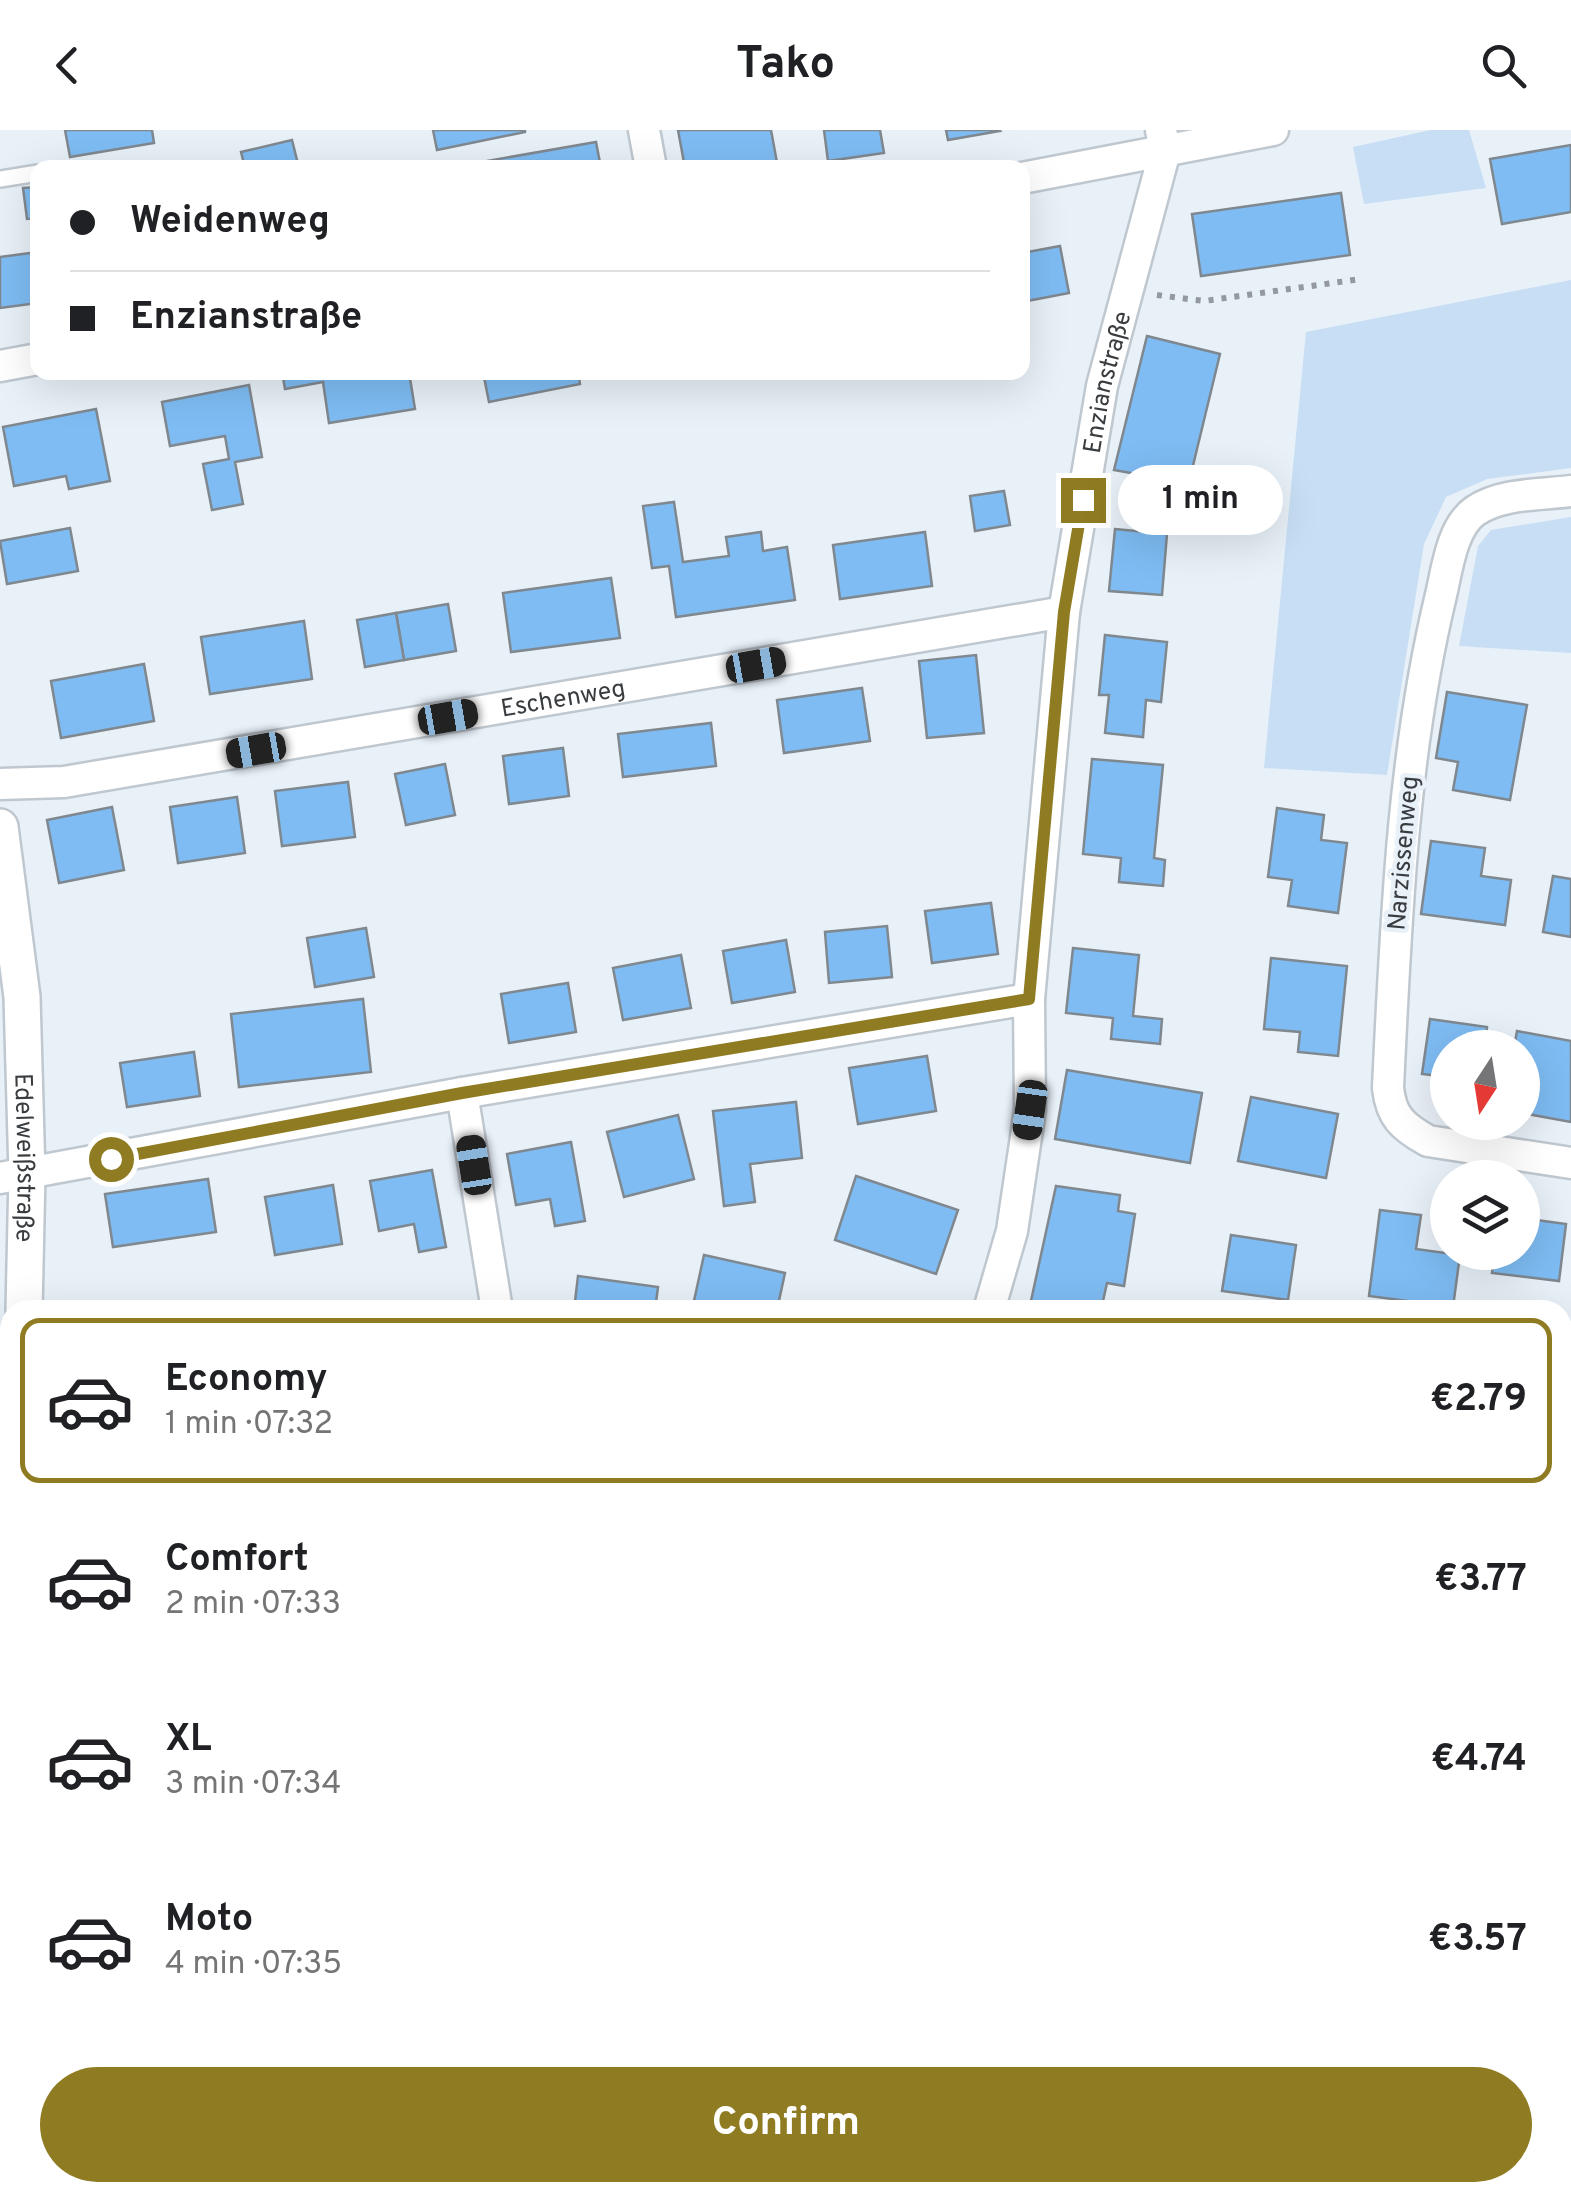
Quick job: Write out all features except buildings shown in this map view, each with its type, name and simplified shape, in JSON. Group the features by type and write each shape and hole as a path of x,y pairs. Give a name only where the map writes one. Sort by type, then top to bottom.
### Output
{"street":[{"path":"644,130 650,160"},
{"path":"1030,176 1163,141 1273,130"},
{"name":"Enzianstraße","path":"991,1300 1012,1231 1030,1110 1029,999 1064,612 1102,386 1163,141"},
{"path":"0,366 30,360"},
{"name":"Narzissenweg","path":"1571,491 1500,500 1472,512 1450,557 1419,686 1399,850 1388,1088 1390,1111 1408,1130 1428,1141 1571,1163"},
{"name":"Eschenweg","path":"0,784 64,782 1064,612"},
{"name":"Edelweißstraße","path":"0,827 22,997 14,1176 23,1300"},
{"path":"14,1176 462,1093 1029,999"},
{"path":"462,1093 495,1300"}],"lane":[{"path":"0,179 30,174"}],"path":[{"path":"1126,292 1204,302 1361,279"}],"shaded area":[{"path":"1431,130 1469,130 1486,188 1364,204 1353,147"},
{"path":"1571,280 1571,468 1487,479 1446,497 1424,544 1387,775 1264,768 1306,332"},
{"path":"1571,517 1571,653 1459,646 1478,546 1491,530"}],"route":[{"path":"111,1159 462,1093 1029,999 1064,612 1083,500"}]}
